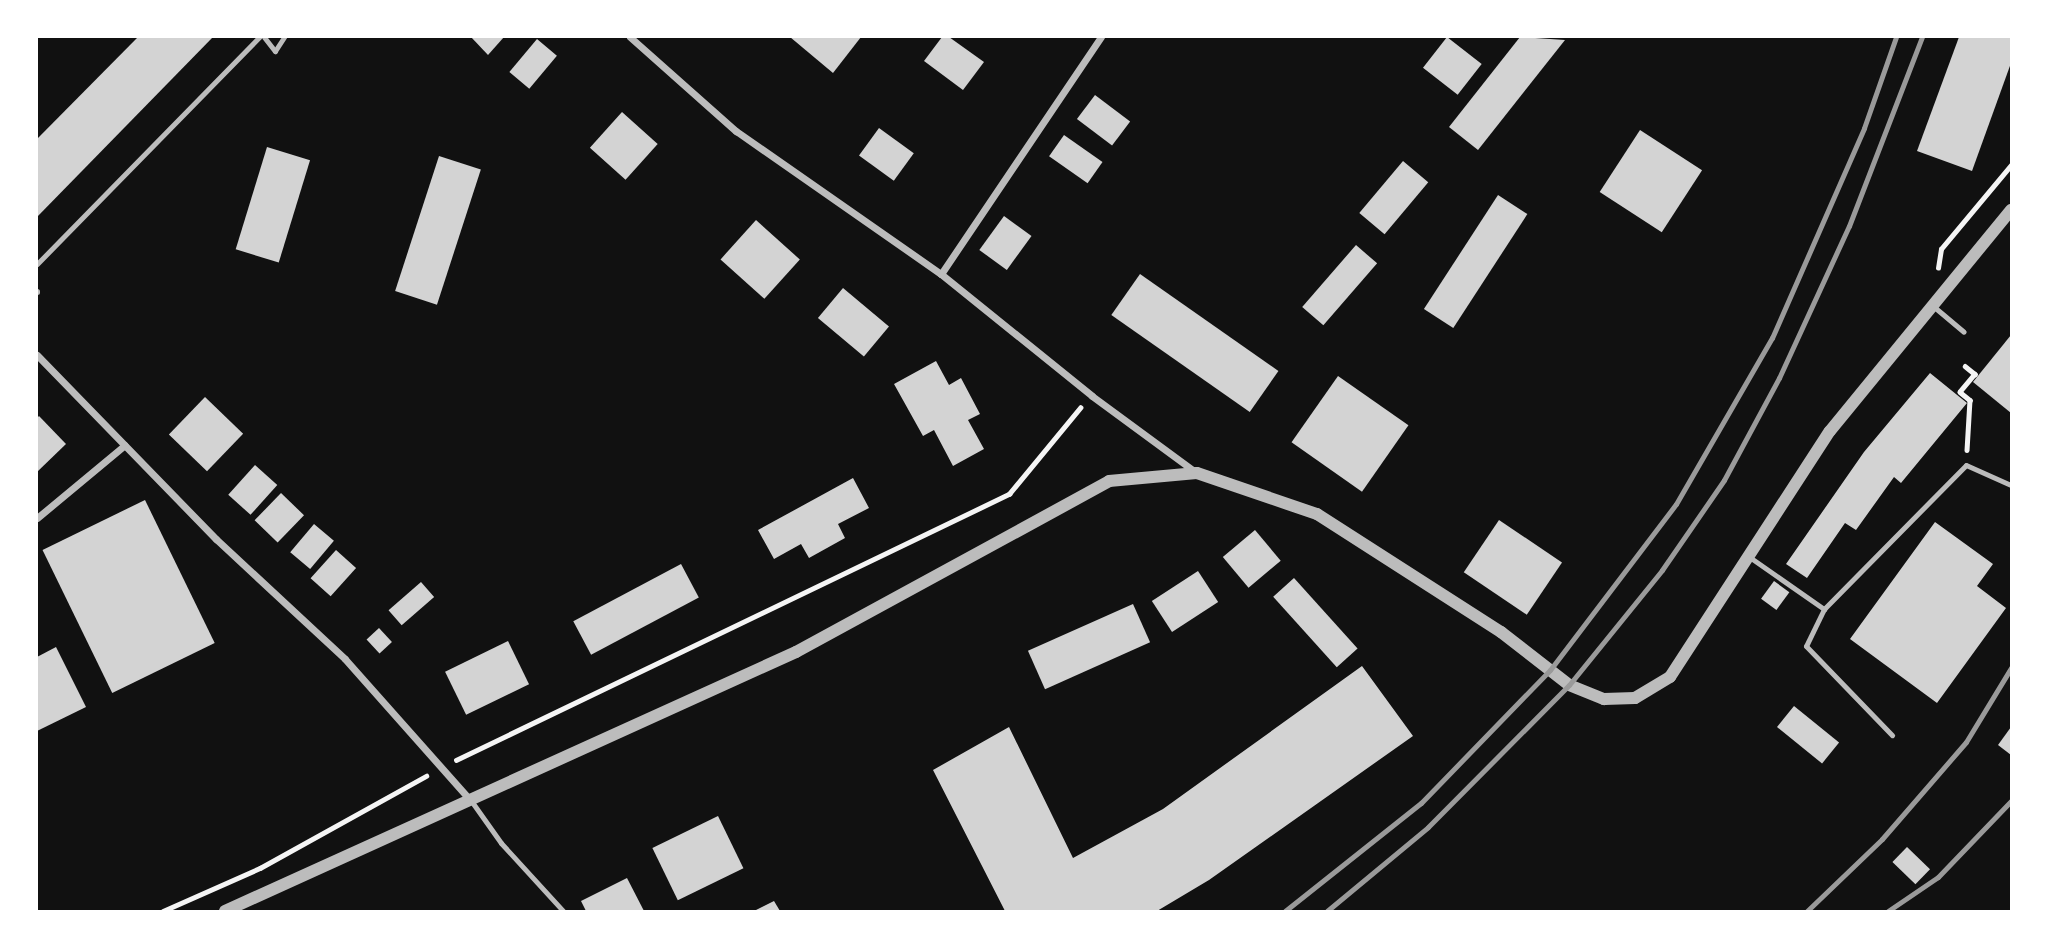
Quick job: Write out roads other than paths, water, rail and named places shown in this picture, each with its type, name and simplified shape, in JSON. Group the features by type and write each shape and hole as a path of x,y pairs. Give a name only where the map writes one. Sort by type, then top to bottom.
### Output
{"street":[{"path":"630,37 736,131 941,274 1092,396 1197,473 1317,514 1501,632 1569,685 1604,699 1635,698 1670,677 1830,431 2011,210"},
{"path":"941,274 1101,37"},
{"path":"37,355 216,539 345,659 472,802"},
{"path":"37,518 125,445"},
{"path":"225,911 472,802 796,652 1109,481 1197,473"}],"lane":[{"path":"37,264 261,37 275,51 284,37"},
{"path":"1933,306 1964,332"},
{"path":"1892,735 1806,646 1824,609 1966,465 2011,485"},
{"path":"1748,556 1824,609"},
{"path":"472,802 502,843 563,911"}],"railway":[{"path":"1285,911 1421,803 1550,670 1676,504 1772,338 1864,128 1896,37"},
{"path":"1327,911 1428,827 1569,685 1662,570 1724,480 1779,378 1849,226 1922,37"},
{"path":"1807,911 1882,839 1966,742 2011,668"},
{"path":"1888,911 1938,877 2011,801"}]}
